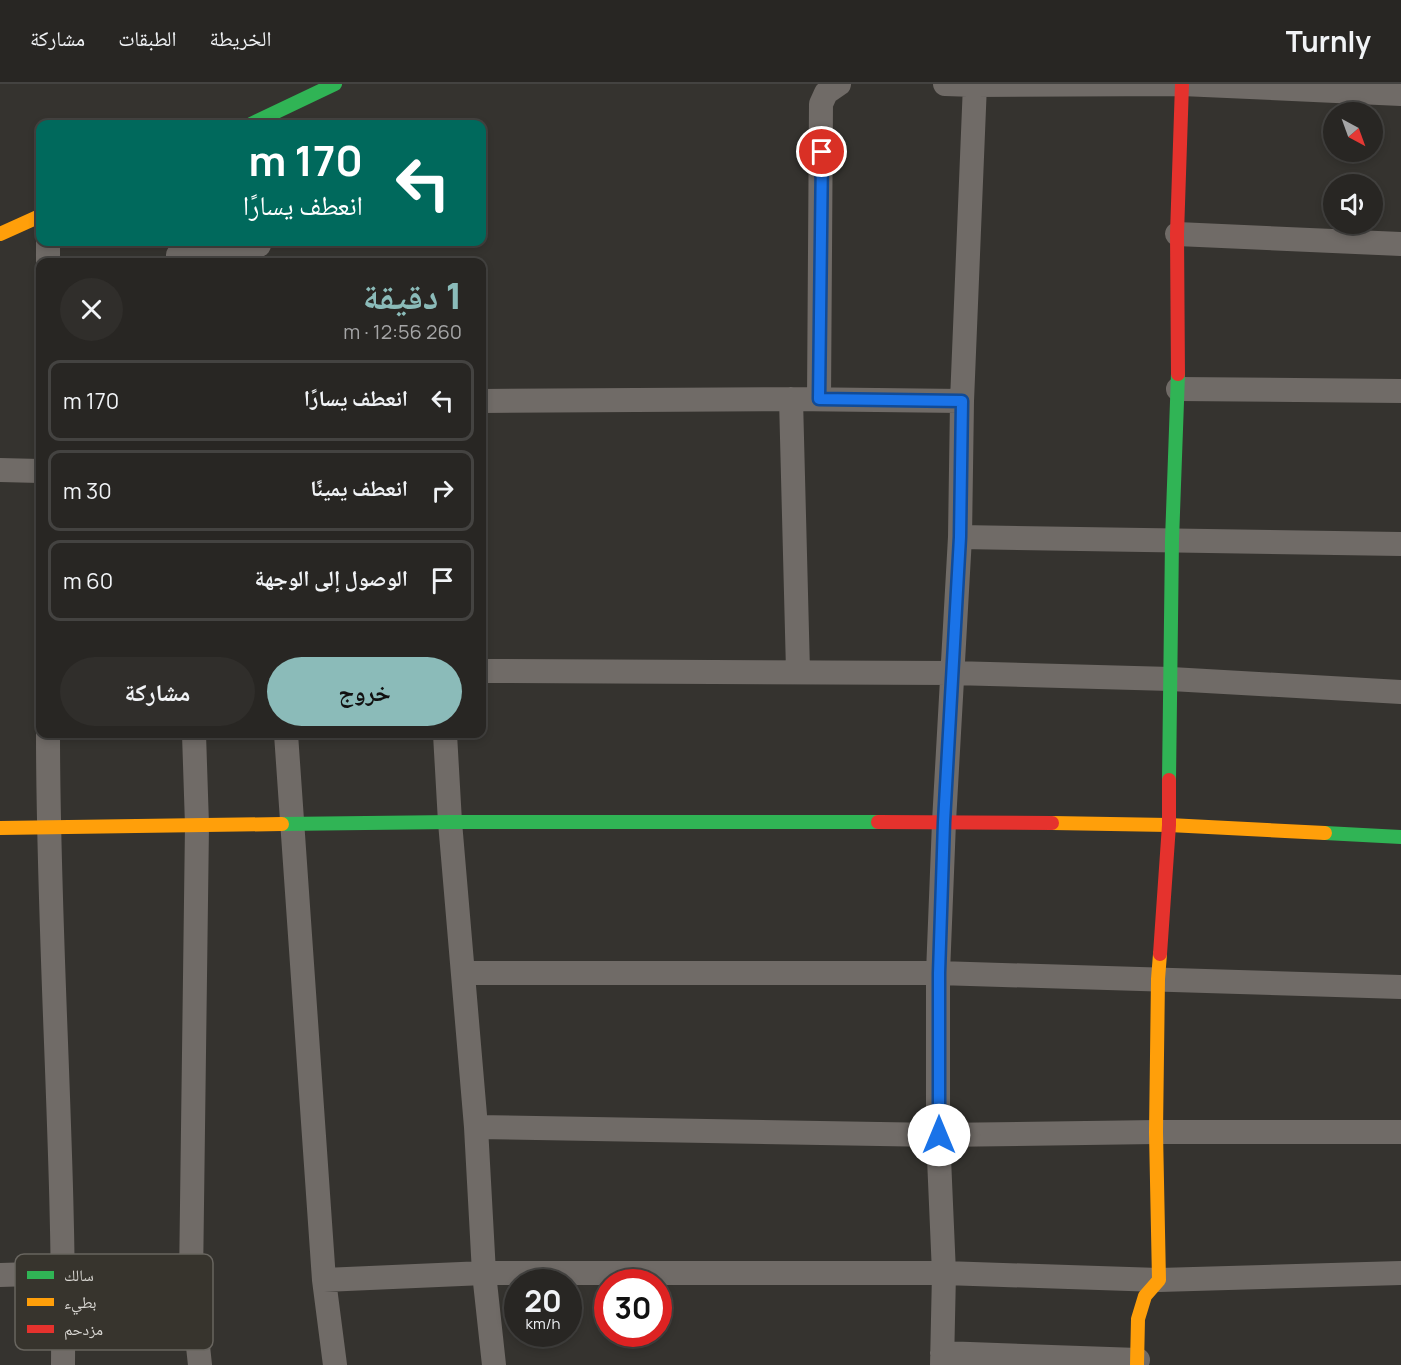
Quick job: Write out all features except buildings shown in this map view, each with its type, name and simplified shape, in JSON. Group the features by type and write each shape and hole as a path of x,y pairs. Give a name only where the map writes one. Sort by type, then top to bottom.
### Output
{"street":[{"path":"263,120 335,84"},
{"path":"819,399 821,104 826,93 839,84"},
{"path":"945,84 1182,84 1401,94"},
{"path":"975,85 962,401 960,537 944,822 939,973 939,1135 944,1273 942,1359 1138,1363 1138,1319 1145,1296 1159,1280 1156,1132 1158,979 1169,825 1172,540 1178,389 1177,234 1182,84"},
{"path":"0,234 36,218"},
{"path":"1177,234 1401,244"},
{"path":"177,253 259,250"},
{"path":"1178,389 1401,391"},
{"path":"791,399 798,671"},
{"path":"486,401 819,399 962,401"},
{"path":"0,470 36,471"},
{"path":"960,537 1401,544"},
{"path":"486,671 952,673 1171,679 1401,692"},
{"path":"48,738 48,828 63,1254"},
{"path":"191,1254 198,825 194,738"},
{"path":"286,738 324,1281 335,1365"},
{"path":"445,738 450,822 476,1127 484,1273 494,1365"},
{"path":"0,828 450,822 944,822 1169,825 1401,837"},
{"path":"463,973 939,973 1401,987"},
{"path":"476,1127 939,1135 1401,1132"},
{"path":"324,1281 484,1273 944,1273 1159,1280 1401,1273"},
{"path":"0,1275 15,1275"},
{"path":"63,1350 63,1365"},
{"path":"198,1350 200,1365"}],"traffic: fast":[{"path":"259,120 335,84"},
{"path":"1169,780 1172,540 1178,374"},
{"path":"282,824 878,822"},
{"path":"1325,833 1401,837"}],"traffic: slow":[{"path":"0,234 36,218"},
{"path":"1052,823 1169,825 1325,833"},
{"path":"0,828 282,824"},
{"path":"1137,1365 1138,1319 1145,1296 1159,1280 1156,1132 1160,954"}],"traffic: jam":[{"path":"1178,374 1177,234 1182,84"},
{"path":"1160,954 1169,825 1169,780"},
{"path":"878,822 1052,823"}],"route":[{"path":"822,152 819,399 962,401 960,537 944,822 939,973 939,1135"}]}
